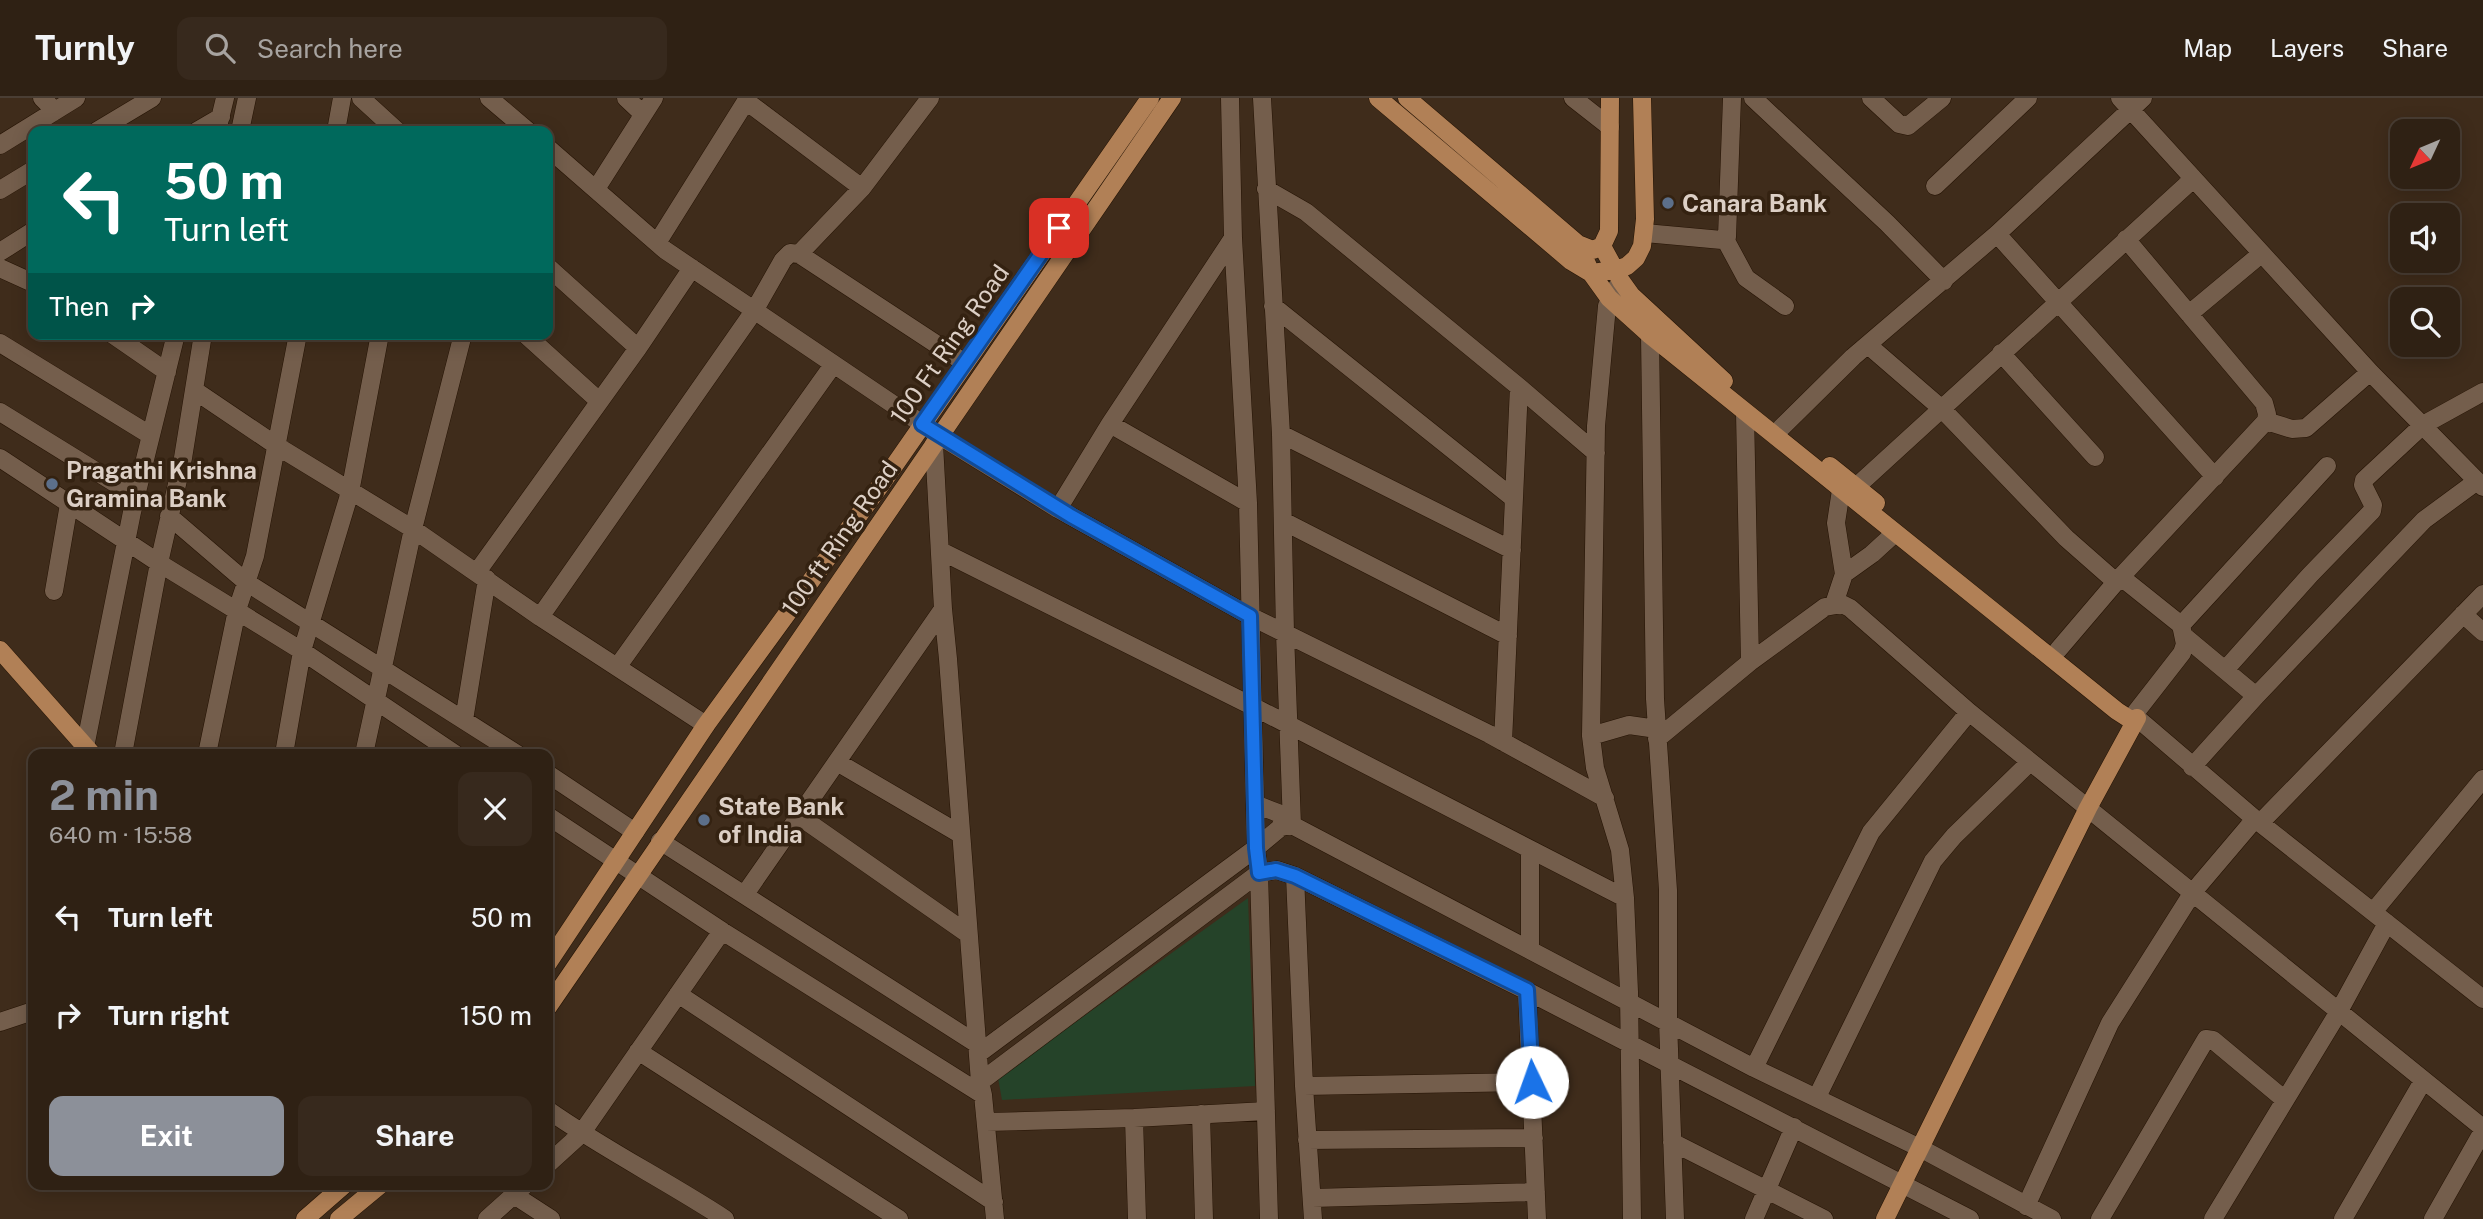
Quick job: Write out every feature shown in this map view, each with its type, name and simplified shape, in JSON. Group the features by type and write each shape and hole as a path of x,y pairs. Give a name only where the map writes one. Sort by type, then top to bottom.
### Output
{"main road":[{"name":"100 Ft Ring Road","path":"553,955 706,725 922,424 1150,98"},
{"name":"100 ft Ring Road","path":"553,1000 1172,98"},
{"path":"1378,98 1571,261 1591,273 1618,276"},
{"path":"1407,98 1578,244 1593,250 1602,246 1609,231 1611,98"},
{"path":"1618,276 1636,258 1645,233 1642,98"},
{"path":"1578,244 1591,273 1609,298 1650,335 1745,412 2058,650 2136,715"},
{"path":"1602,246 1618,276 1654,316 1895,533 2117,711 2131,720 2136,715"},
{"path":"0,650 87,749"},
{"path":"1885,1219 2136,715"},
{"path":"305,1219 338,1190"},
{"path":"339,1219 374,1190"}],"street":[{"path":"1,143 46,101 76,98"},
{"path":"105,126 152,98"},
{"path":"219,124 225,98"},
{"path":"241,126 247,98"},
{"path":"336,126 342,98"},
{"path":"360,98 391,126"},
{"path":"489,98 522,126"},
{"path":"626,98 643,114"},
{"path":"596,190 654,98"},
{"path":"799,254 862,188 930,98"},
{"path":"1230,98 1233,238 1248,503 1256,848 1259,873 1269,1219"},
{"path":"1262,98 1281,434 1290,727 1289,825"},
{"path":"1573,98 1610,127"},
{"path":"1725,239 1728,234 1732,98"},
{"path":"1753,98 1887,223 1944,281"},
{"path":"1871,98 1899,124 1908,126 1942,98"},
{"path":"1935,186 2028,98"},
{"path":"657,243 747,99 862,188"},
{"path":"1781,428 1868,345 1997,234 2131,102 2192,180 2370,372 2480,484 2424,520 2192,767"},
{"path":"553,152 657,243 922,424 937,440 1250,616 1503,742 1605,798"},
{"path":"0,190 28,173"},
{"path":"1834,604 1844,574 1836,523 1849,489 1942,409 2192,180"},
{"path":"1266,189 1306,212 1596,453"},
{"path":"1645,233 1725,239"},
{"path":"0,251 28,234"},
{"path":"1997,234 2214,477"},
{"path":"1058,509 1110,424 1233,238"},
{"path":"1725,239 1739,270 1746,278 1785,306"},
{"path":"2058,650 2118,579 2266,421 2264,403 2126,239"},
{"path":"540,617 754,311 790,253 799,254 965,363"},
{"path":"2189,314 2261,254"},
{"path":"0,268 28,281"},
{"path":"464,720 482,575 692,268"},
{"path":"553,272 638,348"},
{"path":"1618,276 1609,298 1603,330 1596,453 1591,736 1595,768 1620,850 1625,898 1632,1219"},
{"path":"1273,306 1513,498"},
{"path":"1654,316 1650,335 1657,734 1668,890 1668,1021 1675,1219"},
{"path":"121,340 167,372"},
{"path":"88,749 127,536 175,340"},
{"path":"124,749 160,558 183,458 203,340"},
{"path":"208,749 237,610 254,556 278,446 297,340"},
{"path":"285,749 302,651 350,492 379,340"},
{"path":"365,749 413,529 461,340"},
{"path":"532,340 599,401"},
{"path":"0,343 150,435"},
{"path":"1868,345 1942,409 2066,538 2183,631 2256,696"},
{"path":"2001,353 2095,457"},
{"path":"618,666 833,365"},
{"path":"2266,421 2292,429 2306,428 2370,372"},
{"path":"1503,742 1519,387"},
{"path":"194,390 350,492 413,529 540,617 706,725"},
{"path":"2225,670 2372,511 2374,505 2362,483 2423,425 2482,395"},
{"path":"0,412 134,504"},
{"path":"1745,412 1750,662"},
{"path":"1110,424 1248,503"},
{"path":"1281,434 1512,550"},
{"path":"937,440 943,609 978,1049 995,1210"},
{"path":"0,458 69,504 127,536 446,749"},
{"path":"2327,466 2183,631 2185,644 2182,653 2136,715 2192,767 2483,999"},
{"path":"54,591 69,504"},
{"path":"1283,522 1508,636"},
{"path":"167,525 310,624 509,749"},
{"path":"1844,574 1895,533"},
{"path":"941,551 1254,707 1625,898"},
{"path":"2026,1206 2110,1023 2193,892 2258,821 2483,594"},
{"path":"1657,734 1825,607 1842,604 1850,608 1969,712 2483,1130 2433,1219"},
{"path":"746,894 943,609"},
{"path":"2463,614 2483,632"},
{"path":"922,639 946,635"},
{"path":"1754,1068 1871,832 1969,712"},
{"path":"1591,736 1629,725 1657,734"},
{"path":"836,762 960,834"},
{"path":"1817,1097 1933,861 1954,836 2030,762"},
{"path":"553,778 635,832"},
{"path":"2213,1219 2339,1013 2380,918 2483,779"},
{"path":"1255,804 1278,813 1289,825 1754,1068 1920,1148 2052,1219"},
{"path":"799,816 968,933"},
{"path":"553,819 722,931 982,1088"},
{"path":"978,1049 1276,831 1289,825"},
{"path":"660,841 746,894 978,1049"},
{"path":"1530,850 1530,950"},
{"path":"982,1088 1259,873 1276,870 1295,876 1527,990 1970,1219"},
{"path":"1295,876 1313,1219"},
{"path":"553,1159 581,1134 722,931"},
{"path":"1527,990 1536,1219"},
{"path":"678,994 995,1210"},
{"path":"0,1023 28,1014"},
{"path":"2099,1219 2206,1039 2213,1040 2285,1100"},
{"path":"638,1051 899,1219"},
{"path":"2343,1219 2423,1081"},
{"path":"1304,1086 1532,1082"},
{"path":"986,1122 1266,1111"},
{"path":"553,1114 581,1134 667,1182 725,1219"},
{"path":"1201,1114 1204,1219"},
{"path":"1134,1118 1138,1219"},
{"path":"1754,1219 1794,1127"},
{"path":"1307,1140 1534,1138"},
{"path":"1672,1142 1824,1219"},
{"path":"487,1219 519,1190 551,1219"},
{"path":"1312,1198 1536,1192"}],"green space":[{"path":"1248,898 1255,1086 1002,1100 998,1078"}],"place":[{"name":"Canara Bank","path":"1668,203"},
{"name":"Pragathi Krishna Gramina Bank","path":"52,484"},
{"name":"State Bank of India","path":"704,820"}],"route":[{"path":"1059,228 922,424 1071,516 1250,616 1256,848 1259,873 1276,870 1295,876 1527,990 1532,1082"}]}
